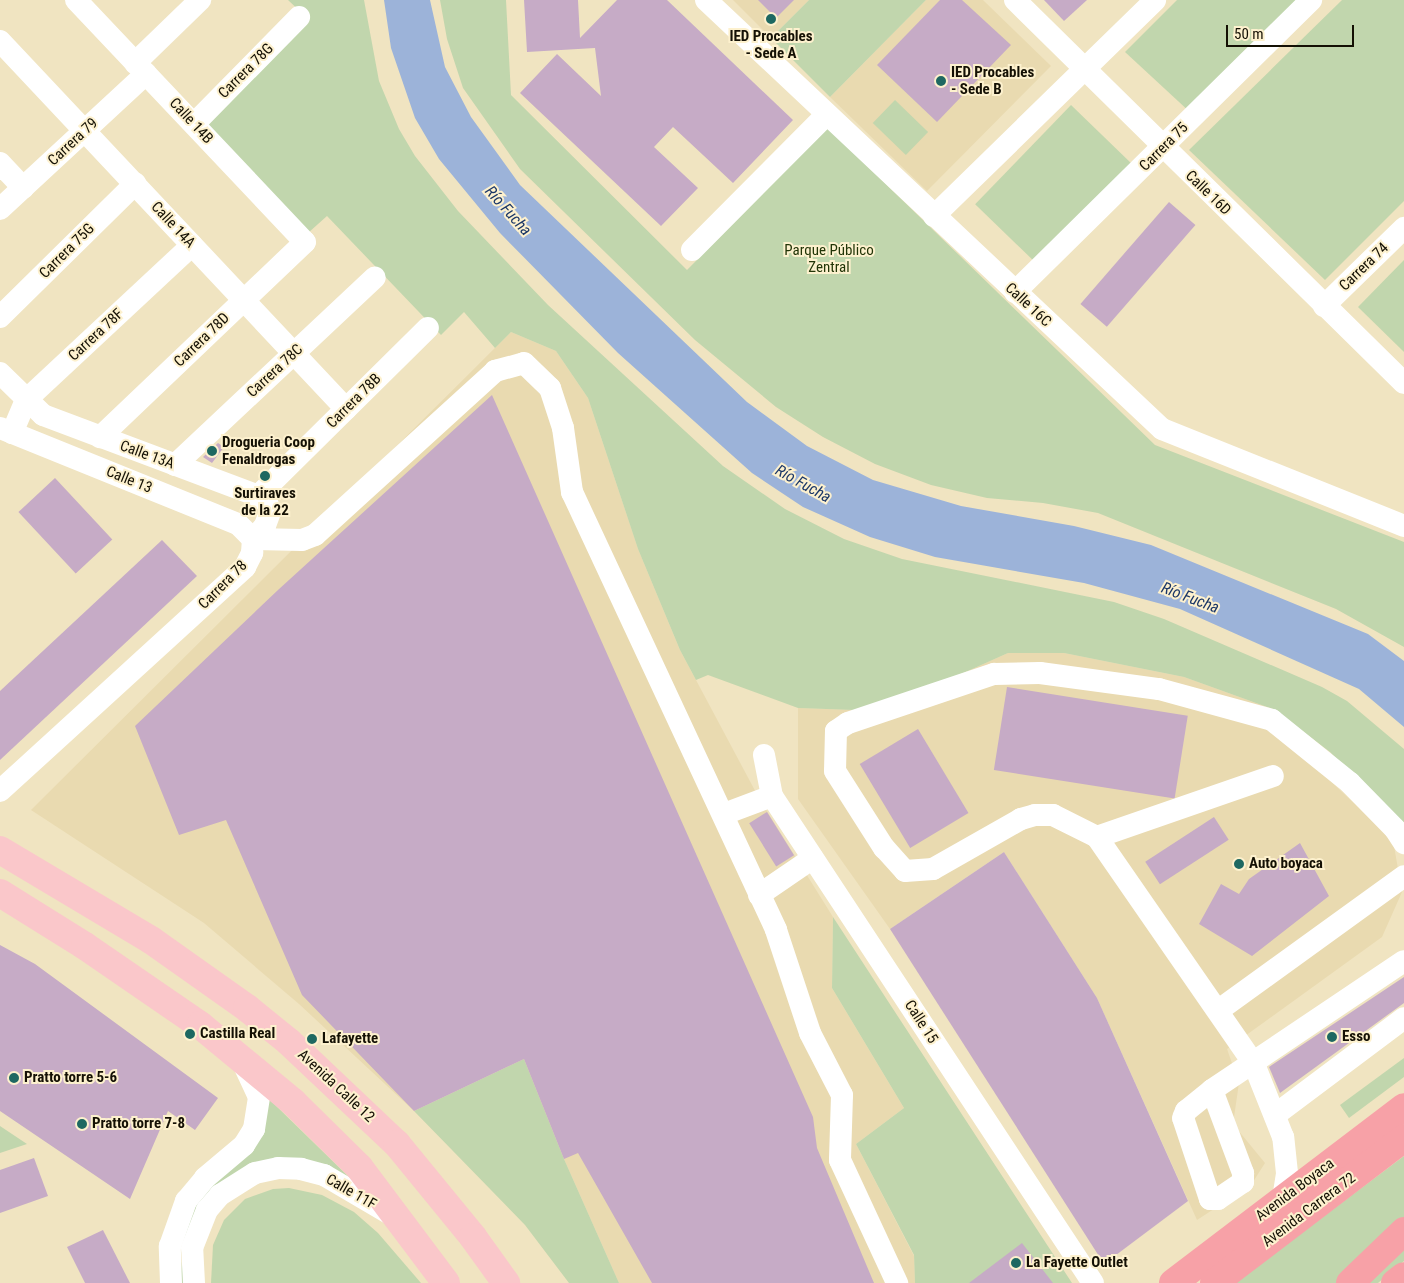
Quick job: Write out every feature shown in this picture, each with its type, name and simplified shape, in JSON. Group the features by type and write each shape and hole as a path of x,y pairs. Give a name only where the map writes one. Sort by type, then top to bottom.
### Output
{"highway":[{"name":"Avenida Boyaca","path":"1179,1278 1404,1107"},
{"name":"Avenida Carrera 72","path":"1214,1283 1404,1138"},
{"path":"1350,1283 1404,1231"},
{"path":"1179,1278 1252,1253"},
{"path":"1395,1283 1404,1276"}],"main road":[{"name":"Avenida Calle 12","path":"0,850 151,940 247,1008 289,1042 397,1144 474,1237 506,1283"},
{"path":"0,893 148,988 200,1025 317,1123 359,1167 446,1283"}],"street":[{"name":"Carrera 79","path":"0,209 84,131 200,0"},
{"name":"Calle 16C","path":"706,0 1162,430 1404,526"},
{"name":"Calle 16D","path":"1015,0 1162,148 1404,383"},
{"path":"934,216 1083,68 1155,0"},
{"name":"Carrera 75","path":"1015,292 1311,0"},
{"name":"Calle 14B","path":"84,3 141,68 305,242"},
{"name":"Carrera 78G","path":"194,124 298,17"},
{"name":"Calle 14A","path":"0,41 346,409"},
{"path":"692,250 826,115"},
{"path":"0,163 23,188"},
{"name":"Carrera 75G","path":"0,317 135,184"},
{"name":"Carrera 74","path":"1324,306 1404,228"},
{"name":"Carrera 78D","path":"100,437 305,242"},
{"name":"Carrera 78F","path":"6,431 26,400 192,246"},
{"name":"Carrera 78C","path":"175,465 375,277"},
{"name":"Carrera 78B","path":"258,496 428,328"},
{"path":"253,539 302,540 315,535 495,371 524,363 550,388 563,428 572,492 724,814 776,930 810,1033 842,1095 844,1108 838,1138 840,1160 896,1283"},
{"name":"Calle 13A","path":"0,373 43,415 258,496"},
{"name":"Calle 13","path":"6,431 238,524 253,539"},
{"path":"253,539 265,526 270,512 267,502 258,496"},
{"name":"Carrera 78","path":"0,791 245,567 252,553 253,539"},
{"path":"1283,1199 1286,1158 1275,1114 1254,1064 1219,1010 1097,837 1053,816 1035,816 1021,820 933,870 905,871 884,848 835,771 836,731 848,723 994,674 1040,673 1159,690 1272,720 1350,783 1395,829 1404,843"},
{"name":"Calle 15","path":"764,755 772,796 1093,1283"},
{"path":"1097,837 1273,776"},
{"path":"724,814 772,796"},
{"path":"759,895 813,858"},
{"path":"1219,1010 1404,876"},
{"path":"1212,1090 1254,1064 1404,961"},
{"path":"1275,1114 1404,1018"},
{"path":"171,1283 170,1246 186,1201 205,1178 244,1145 254,1130 259,1097 242,1060"},
{"name":"Calle 11F","path":"194,1283 192,1248 207,1210 220,1195 255,1173 278,1168 301,1169 324,1175 402,1222"}],"shaded area":[{"name":"IED Procables - Sede A","path":"733,0 809,0 771,38"},
{"name":"IED Procables - Sede B","path":"926,0 983,0 1051,66 927,191 830,97"},
{"path":"511,332 556,351 588,398 638,549 680,650 760,800 833,917 832,988 904,1108 856,1144 914,1256 915,1283 619,1283 564,1159 524,1059 414,1111 299,1004 204,923 31,810"},
{"path":"1008,653 1064,653 1184,677 1273,709 1271,725 1393,840 1402,892 1382,937 1227,1049 1239,1083 1233,1124 1265,1163 1251,1185 1197,1220 1097,998 1004,852 890,929 798,799 798,708 854,710 932,687"}],"green space":[{"path":"288,0 364,0 379,81 399,129 415,156 458,211 548,305 723,466 785,509 844,539 902,559 1114,602 1164,619 1322,687 1347,701 1404,749 1404,828 1330,752 1273,709 1184,677 1064,653 1008,653 932,687 854,710 798,708 708,675 696,680 680,650 638,549 588,398 556,351 511,332 495,348 464,312 441,335 327,216 308,233 200,123 306,17"},
{"name":"Parque Público Zentral","path":"440,0 506,0 511,95 687,270 828,128 1155,445 1404,542 1404,647 1336,609 1098,513 1043,503 987,498 931,485 875,464 823,437 776,407 695,340 520,169 463,88 447,39"},
{"path":"809,0 926,0 830,97 771,38"},
{"path":"1177,0 1306,0 1192,114 1125,52"},
{"path":"1342,0 1404,0 1404,201 1325,280 1189,150"},
{"path":"895,100 928,132 906,155 873,123"},
{"path":"1071,105 1134,166 1038,265 975,204"},
{"path":"1404,260 1404,352 1358,307"},
{"path":"833,917 1072,1283 915,1283 914,1255 856,1144 904,1108 832,988"},
{"path":"1404,1058 1404,1077 1349,1118 1340,1105"},
{"path":"524,1059 564,1159 619,1283 569,1283 525,1225 414,1111"},
{"path":"268,1098 353,1181 315,1167 215,1190 188,1283 180,1283 186,1217"},
{"path":"0,1126 27,1144 0,1153"},
{"path":"1404,1156 1404,1221 1337,1283 1235,1283"},
{"path":"289,1188 322,1195 354,1212 378,1233 421,1283 211,1283 213,1245 224,1220 245,1199 273,1189"},
{"path":"1404,1243 1404,1261 1378,1283 1362,1283"}],"water":[{"name":"Río Fucha","path":"384,0 430,0 445,67 471,117 520,185 747,402 807,446 873,480 961,506 1074,526 1151,545 1368,634 1404,661 1404,727 1359,689 1180,609 1084,583 935,557 870,537 803,507 752,473 618,353 500,233 439,159 415,118 391,48"}],"building":[{"path":"524,0 578,0 580,38 617,0 667,0 793,120 733,183 673,127 654,147 698,188 661,226 520,93 557,54 601,96 595,48 527,52"},
{"path":"758,0 794,0 776,18"},
{"path":"940,0 962,0 1011,45 937,122 877,65"},
{"path":"1044,0 1087,0 1064,21"},
{"path":"1169,202 1195,225 1107,327 1080,304"},
{"path":"492,395 813,1117 817,1148 874,1283 652,1283 578,1153 564,1159 524,1059 414,1111 302,995 226,820 179,835 135,726 278,590"},
{"name":"Drogueria Coop Fenaldrogas","path":"218,443 224,447 212,463 203,457"},
{"path":"55,478 112,539 76,574 18,512"},
{"path":"162,540 197,576 0,760 0,691"},
{"path":"1007,687 1188,716 1175,799 994,770"},
{"path":"918,729 968,813 910,848 860,764"},
{"path":"767,812 794,855 776,866 749,823"},
{"path":"1214,817 1229,840 1160,884 1145,862"},
{"path":"1300,843 1329,896 1252,956 1199,924 1221,884 1239,894 1249,879"},
{"path":"1004,852 1097,998 1188,1201 1104,1264 890,929"},
{"path":"0,945 35,964 218,1098 195,1130 168,1111 130,1199 0,1111"},
{"name":"Esso","path":"1404,977 1404,1003 1280,1093 1269,1067"},
{"path":"34,1158 48,1196 0,1213 0,1170"},
{"path":"103,1230 130,1283 85,1283 67,1247"},
{"name":"La Fayette Outlet","path":"1022,1243 1053,1283 969,1283"}],"place":[{"name":"IED Procables - Sede A","path":"771,19"},
{"name":"IED Procables - Sede B","path":"941,81"},
{"name":"Drogueria Coop Fenaldrogas","path":"212,451"},
{"name":"Surtiraves de la 22","path":"265,476"},
{"name":"Auto boyaca","path":"1239,864"},
{"name":"Castilla Real","path":"190,1034"},
{"name":"Esso","path":"1332,1037"},
{"name":"Lafayette","path":"312,1039"},
{"name":"Pratto torre 5-6","path":"14,1078"},
{"name":"Pratto torre 7-8","path":"82,1124"},
{"name":"La Fayette Outlet","path":"1016,1263"}]}
